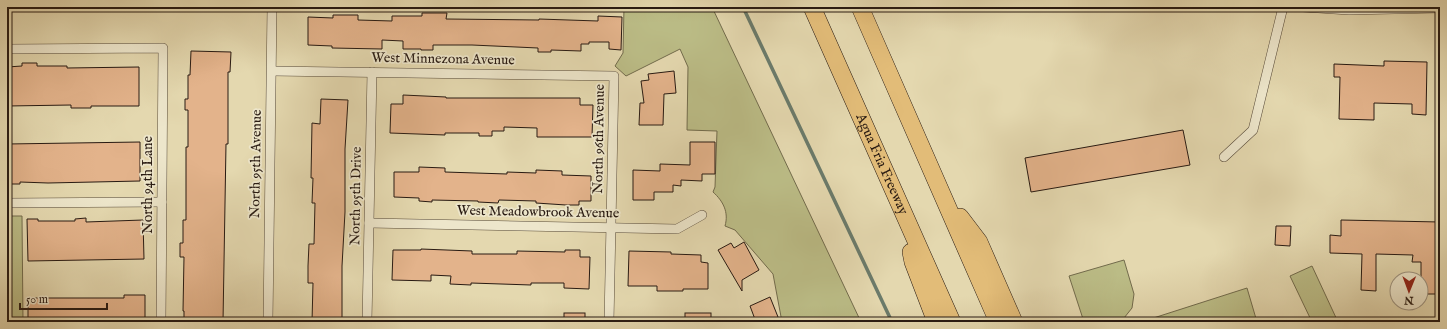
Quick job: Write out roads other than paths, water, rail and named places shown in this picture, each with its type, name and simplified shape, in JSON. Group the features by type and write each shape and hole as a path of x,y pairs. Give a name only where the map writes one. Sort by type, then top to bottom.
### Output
{"highway":[{"name":"Agua Fria Freeway","path":"812,7 952,322"},
{"path":"860,7 998,322"},
{"path":"944,198 979,242 1014,322"},
{"path":"901,205 913,262 936,322"}],"street":[{"name":"North 95th Avenue","path":"268,322 272,7"},
{"path":"1224,157 1253,130 1283,7"},
{"path":"1303,7 1349,10 1440,8"},
{"name":"North 94th Lane","path":"7,49 163,48 161,322"},
{"name":"West Minnezona Avenue","path":"272,71 614,76"},
{"name":"North 95th Drive","path":"367,322 372,72"},
{"name":"North 96th Avenue","path":"609,322 614,76"},
{"path":"7,203 162,202"},
{"name":"West Meadowbrook Avenue","path":"369,223 677,229 702,215"}],"waterway":[{"path":"743,7 892,322"}]}
